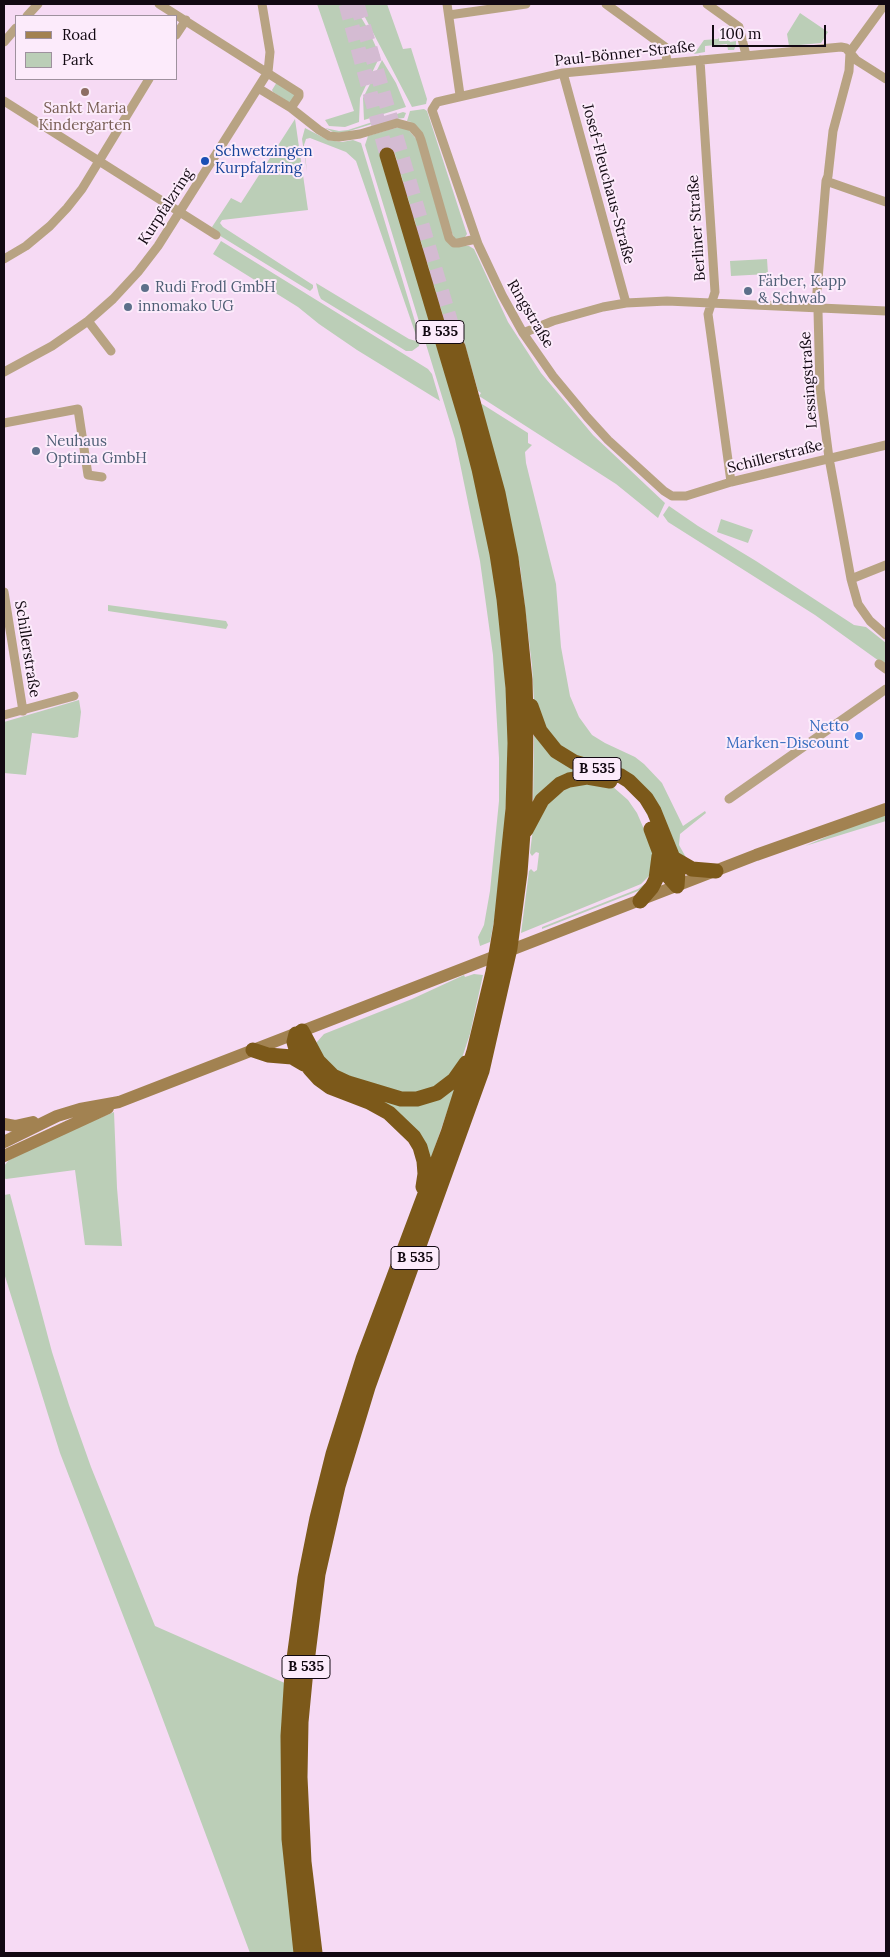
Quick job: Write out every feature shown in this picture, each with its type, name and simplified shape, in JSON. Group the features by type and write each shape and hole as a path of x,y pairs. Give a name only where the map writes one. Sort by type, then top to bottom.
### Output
{"highway":[{"name":"B 535","path":"301,1953 289,1839 288,1736 292,1672 301,1604 317,1518 333,1454 363,1359 421,1206 474,1052 493,972 501,925 513,808 513,688 504,599 497,554 476,460 387,155"},
{"name":"B 535","path":"314,1953 304,1862 300,1777 301,1722 318,1574 340,1478 368,1387 482,1071 510,948 520,873 527,752 525,680 514,584 506,534 491,467 458,347"},
{"name":"B 535","path":"525,680 536,723 547,742 565,757 585,766 621,776 638,789 654,811 667,855"},
{"name":"B 535","path":"523,836 537,807 554,788 570,780 595,778 614,783 624,788 643,811 678,872 677,886"},
{"path":"640,901 652,887 667,855 692,869 716,870"},
{"name":"B 535","path":"299,1033 318,1062 334,1076 348,1083 401,1099 429,1096 443,1089 454,1080 474,1052"},
{"name":"B 535","path":"299,1033 295,1046 306,1064 330,1087 369,1102 388,1113 414,1137 422,1154 425,1168 421,1206"},
{"name":"B 535","path":"254,1050 268,1055 292,1057 306,1064"}],"main road":[{"path":"4,1156 95,1115 119,1102 716,870 831,827 886,809"},
{"path":"4,1142 42,1122 80,1109 119,1102"},
{"path":"4,1124 15,1126 42,1122"}],"street":[{"path":"28,15 38,4"},
{"path":"159,4 178,15"},
{"name":"Kurpfalzring","path":"4,372 52,346 88,321 113,299 138,272 158,246 268,72 270,52 262,4"},
{"path":"447,4 460,96"},
{"path":"449,15 526,4"},
{"path":"606,4 665,47 667,62"},
{"path":"707,4 739,27 746,55"},
{"path":"885,4 850,52 856,60 886,79"},
{"path":"178,15 299,92 299,96 291,108"},
{"path":"178,32 186,20"},
{"path":"4,42 15,29"},
{"name":"Paul-Bönner-Straße","path":"434,104 460,96 563,73 841,47 846,48 850,52"},
{"name":"Lessingstraße","path":"850,52 849,71 833,131 826,181 817,307 820,389 829,458 851,579 858,604 870,621 886,635"},
{"name":"Berliner Straße","path":"700,60 715,292 708,314 731,482"},
{"name":"Josef-Fleuchaus-Straße","path":"563,73 626,303"},
{"path":"4,259 26,246 50,226 82,188 148,80"},
{"path":"258,88 291,108 328,136 338,137 360,134 397,123 412,127 421,140 449,238 458,243 476,239"},
{"path":"4,101 216,235"},
{"name":"Ringstraße","path":"434,104 432,110 476,239 502,295 523,333 553,376 592,423 632,462 672,496"},
{"path":"826,181 886,202"},
{"path":"523,333 553,321 603,306 626,303 667,301 886,311"},
{"path":"88,321 111,351"},
{"path":"4,422 78,409 88,475 102,477"},
{"name":"Schillerstraße","path":"672,496 686,496 731,482 886,444"},
{"path":"851,579 886,565"},
{"name":"Schillerstraße","path":"4,592 23,711"},
{"path":"728,799 886,689"},
{"path":"4,716 74,696"}],"green space":[{"path":"317,4 353,4 368,29 380,56 360,98 359,122 345,127 329,126 325,120 354,111"},
{"path":"358,4 387,4 403,49 411,48 427,99 426,104 412,107"},
{"path":"800,13 828,32 821,43 789,46 787,34"},
{"path":"728,26 732,29 726,32 730,42 736,41 734,50 728,50 727,44 705,46 705,52 694,54 704,40 718,39"},
{"path":"382,60 396,83 406,107 364,120 363,98"},
{"path":"277,82 296,93 290,103 273,92 272,90"},
{"path":"424,109 427,111 467,234 459,240 454,238 411,122 407,121 410,111"},
{"path":"403,112 406,113 404,118 385,120 343,133 335,133 325,128 339,131 348,130"},
{"path":"295,119 308,210 222,220 220,223 223,227 313,285 310,291 217,234 212,227 231,198 241,203"},
{"path":"305,128 328,140 342,142 353,140 361,143 420,338 419,346 412,351 406,351 321,299 319,295 316,283 409,339 416,341 417,338 356,161 346,152 310,138 306,139 304,145 307,172 302,139"},
{"path":"395,128 407,128 417,140 443,231 463,246 469,246 474,249 508,322 541,373 593,435 665,503 658,518 616,484 479,396 481,393 478,391 465,345 452,346 394,151 381,155 467,441 497,579 509,726 503,875 490,942 480,946 478,937 484,925 490,891 499,801 499,758 493,655 480,561 455,439 365,145 368,136"},
{"path":"221,241 428,369 432,374 440,401 357,350 298,307 213,254"},
{"path":"767,259 768,274 731,276 730,261"},
{"path":"482,404 528,433 528,443 532,445 525,452 526,463 556,584 561,647 570,696 579,717 592,735 635,757 644,764 662,783 683,826 705,811 706,813 680,834 679,845 688,861 678,857 655,806 591,764 552,743 534,702 532,666 520,566"},
{"path":"669,506 854,625 866,627 886,643 886,666 815,615 668,522 663,515"},
{"path":"721,519 753,530 748,543 717,532"},
{"path":"108,605 226,621 228,625 226,629 108,611"},
{"path":"79,700 81,712 78,737 32,733 26,775 4,773 4,722"},
{"path":"534,729 546,746 562,759 584,768 616,776 637,791 649,808 674,871 670,873 652,824 641,802 632,792 617,781 593,774 570,777 550,788 533,806"},
{"path":"573,783 612,786 628,800 637,813 653,850 651,874 641,884 521,933 529,871 531,869 534,872 537,870 539,853 536,852 532,856 530,853 533,828 539,810"},
{"path":"886,814 886,821 805,846 865,820"},
{"path":"646,883 638,891 542,929 542,927 638,889"},
{"path":"474,974 483,975 470,1034 460,1064 445,1084 406,1096 345,1077 322,1060 316,1043 324,1034 412,999 464,975 465,977"},
{"path":"309,1057 391,1100 457,1083 428,1167 425,1151"},
{"path":"114,1112 117,1188 122,1246 85,1245 75,1170 6,1179 4,1178 4,1166 9,1160"},
{"path":"10,1194 52,1352 69,1405 91,1467 155,1626 287,1684 297,1953 250,1953 150,1685 60,1453 4,1273 4,1195"}],"tunnel":[{"path":"346,4 387,155"},
{"path":"357,4 458,347"}],"place":[{"name":"Sankt Maria Kindergarten","path":"85,92"},
{"name":"Schwetzingen Kurpfalzring","path":"205,161"},
{"name":"Rudi Frodl GmbH","path":"145,288"},
{"name":"Färber, Kapp & Schwab","path":"748,291"},
{"name":"innomako UG","path":"128,307"},
{"name":"Neuhaus Optima GmbH","path":"36,451"},
{"name":"Netto Marken-Discount","path":"859,736"}]}
